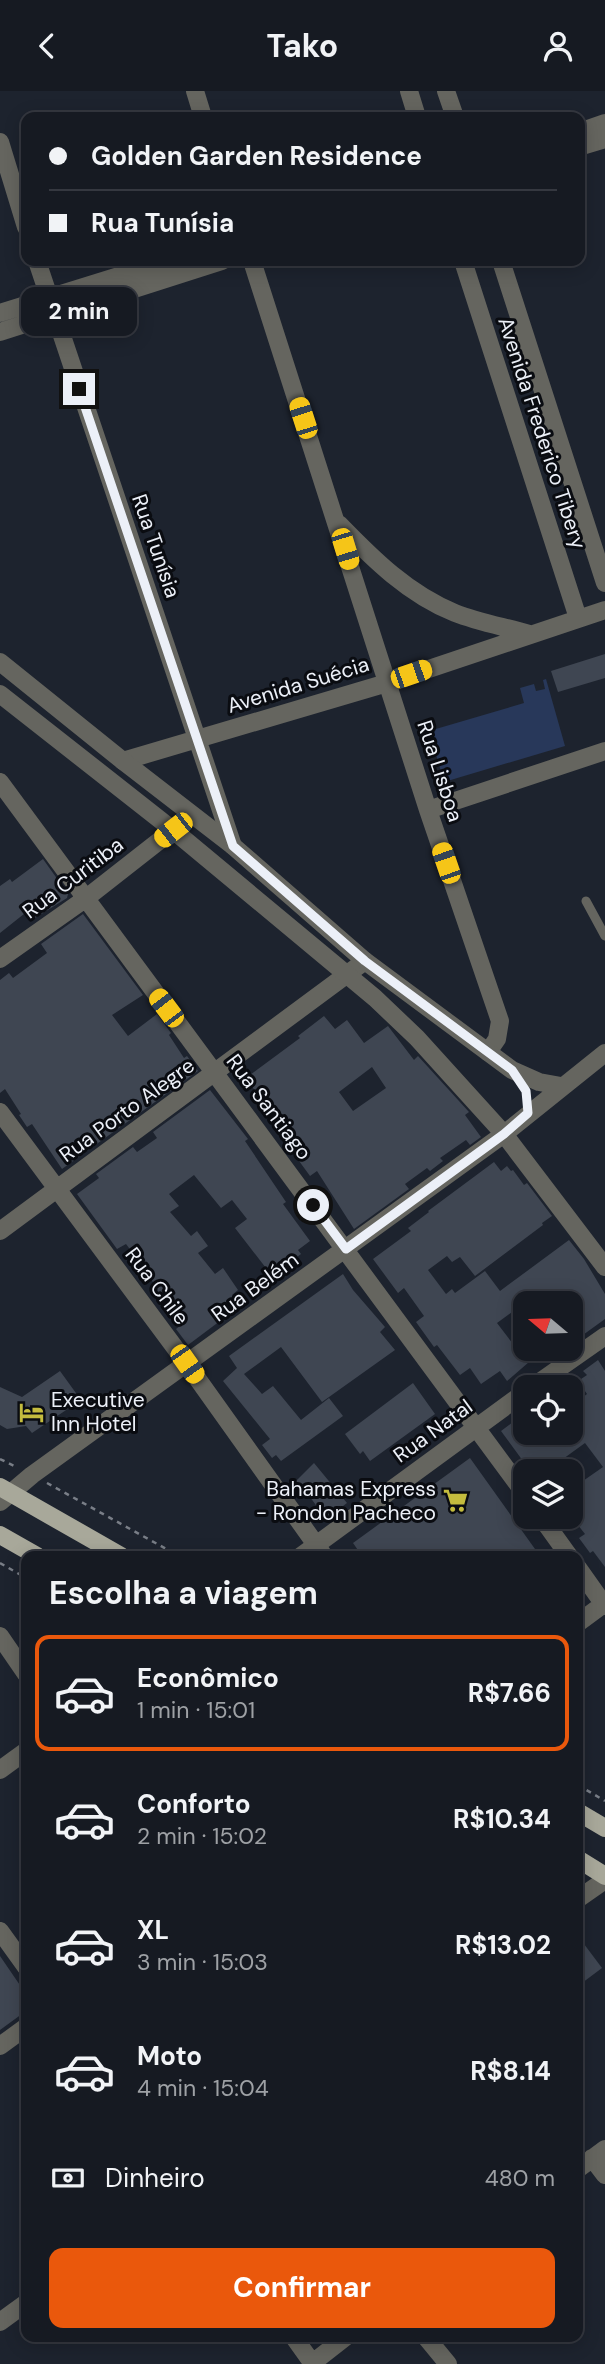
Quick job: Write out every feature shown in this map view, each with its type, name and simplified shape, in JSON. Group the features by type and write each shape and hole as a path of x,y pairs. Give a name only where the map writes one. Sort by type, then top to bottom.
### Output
{"main road":[{"path":"4,1494 112,1551"},
{"path":"0,1535 28,1551"},
{"path":"583,1815 605,1828"},
{"path":"583,1863 605,1878"}],"street":[{"path":"195,91 201,112"},
{"path":"408,91 415,112"},
{"path":"446,91 452,112"},
{"path":"585,130 605,124"},
{"path":"585,145 605,139"},
{"path":"0,142 21,211"},
{"name":"Rua Tunísia","path":"39,266 233,846"},
{"path":"0,332 51,305 154,266"},
{"path":"0,313 51,305 203,266"},
{"name":"Rua Lisboa","path":"254,266 428,810 500,1021 497,1039 488,1052"},
{"name":"Avenida Frederico Tibery","path":"465,266 578,618"},
{"name":"Avenida Frederico Tibery","path":"503,266 605,583"},
{"path":"337,522 381,567 420,595 456,613 529,634"},
{"name":"Avenida Suécia","path":"122,761 387,683 605,610"},
{"path":"0,662 233,846 365,961 512,1070 539,1082 561,1086"},
{"path":"0,694 173,830 417,1038 504,1134 605,1267"},
{"path":"428,810 605,751"},
{"name":"Rua Santiago","path":"0,782 513,1477"},
{"name":"Rua Curitiba","path":"0,960 85,899 173,830"},
{"name":"Rua Porto Alegre","path":"0,1231 365,961"},
{"name":"Rua Belém","path":"4,1494 504,1134 605,1053"},
{"path":"512,1070 526,1091 528,1113"},
{"name":"Rua Chile","path":"0,1112 187,1364 320,1550"},
{"path":"550,1375 605,1336"},
{"name":"Rua Natal","path":"320,1550 513,1400"},
{"path":"550,1529 565,1551"},
{"path":"583,1575 604,1605 583,1620"},
{"path":"0,1636 21,1667"},
{"path":"0,1770 21,1755"},
{"path":"583,1895 605,1878"},
{"path":"0,1931 21,1960"},
{"path":"0,2046 21,2031"},
{"path":"591,2159 605,2175"},
{"path":"0,2322 21,2307"},
{"path":"297,2342 312,2364 340,2342"},
{"path":"430,2342 448,2364"}],"lane":[{"path":"586,901 605,936"}],"path":[{"path":"0,1459 169,1551"},
{"path":"0,1563 21,1575"},
{"path":"583,1788 605,1801"}],"shaded area":[{"path":"546,679 565,746 444,782 429,731 524,703 520,688 534,684 536,691 545,689 543,680"}],"building":[{"path":"605,654 605,678 558,692 551,671"},
{"path":"43,859 68,894 67,898 35,918 29,910 0,933 0,886 10,879 12,882"},
{"path":"83,914 143,995 112,1015 128,1036 157,1014 184,1058 187,1056 198,1071 62,1169 32,1124 27,1127 5,1089 0,1093 0,980 9,973 13,978 47,953 41,944"},
{"path":"324,1016 335,1029 347,1020 364,1043 388,1026 414,1060 418,1056 469,1112 465,1115 481,1137 470,1145 466,1140 440,1158 443,1161 430,1171 427,1168 405,1184 409,1189 354,1229 317,1171 310,1176 283,1139 286,1137 253,1099 258,1095 246,1078 300,1038 298,1036","holes":["372,1067 386,1088 353,1111 339,1092"]},
{"path":"210,1090 248,1139 245,1141 286,1202 283,1204 310,1241 298,1250 301,1254 284,1267 281,1263 269,1272 235,1228 247,1219 232,1200 221,1208 194,1175 169,1194 179,1206 170,1212 191,1236 197,1231 208,1246 198,1253 215,1274 223,1268 238,1290 232,1295 236,1300 228,1306 232,1312 188,1345 176,1329 184,1323 157,1291 141,1264 126,1244 117,1249 77,1194 99,1178 96,1174 133,1147 137,1152 157,1138 153,1132"},
{"path":"494,1162 501,1171 507,1166 524,1185 527,1183 552,1216 475,1276 460,1257 452,1262 447,1256 428,1270 446,1294 452,1289 455,1293 485,1271 500,1291 569,1240 605,1294 605,1319 583,1335 583,1291 513,1291 513,1311 497,1323 513,1344 513,1361 530,1361 507,1381 500,1371 481,1384 470,1368 460,1375 437,1345 434,1347 416,1322 424,1316 404,1288 398,1293 373,1259 411,1231 408,1228"},
{"path":"343,1274 385,1327 380,1332 395,1350 322,1402 281,1347 244,1374 262,1394 273,1386 301,1420 329,1398 343,1416 281,1461 276,1455 272,1458 262,1445 270,1439 223,1381 237,1368 229,1356"},
{"path":"598,1360 605,1371 605,1567 579,1538 585,1534 581,1529 583,1481 603,1467 585,1443 583,1444 583,1397 587,1394 583,1388 583,1378 587,1375 583,1371"},
{"name":"Executive Inn Hotel","path":"60,1371 81,1400 32,1433 26,1426 7,1429 0,1425 0,1387 22,1397"},
{"path":"413,1383 435,1414 370,1461 363,1451 360,1454 345,1434"},
{"path":"513,1422 513,1445 582,1445 563,1459 521,1459 501,1431"},
{"name":"Bahamas Express - Rondon Pacheco","path":"470,1458 513,1518 513,1529 521,1529 536,1551 359,1551 353,1543"},
{"path":"314,1463 347,1503 326,1519 295,1482"},
{"path":"583,1943 602,1968 583,1982"},
{"path":"0,1956 21,1987 21,2015 0,2030"}],"place":[{"name":"Executive Inn Hotel","path":"31,1412"},
{"name":"Bahamas Express - Rondon Pacheco","path":"456,1501"}],"route":[{"path":"79,389 233,846 365,961 512,1070 526,1091 528,1113 504,1134 346,1249 313,1205"}]}
